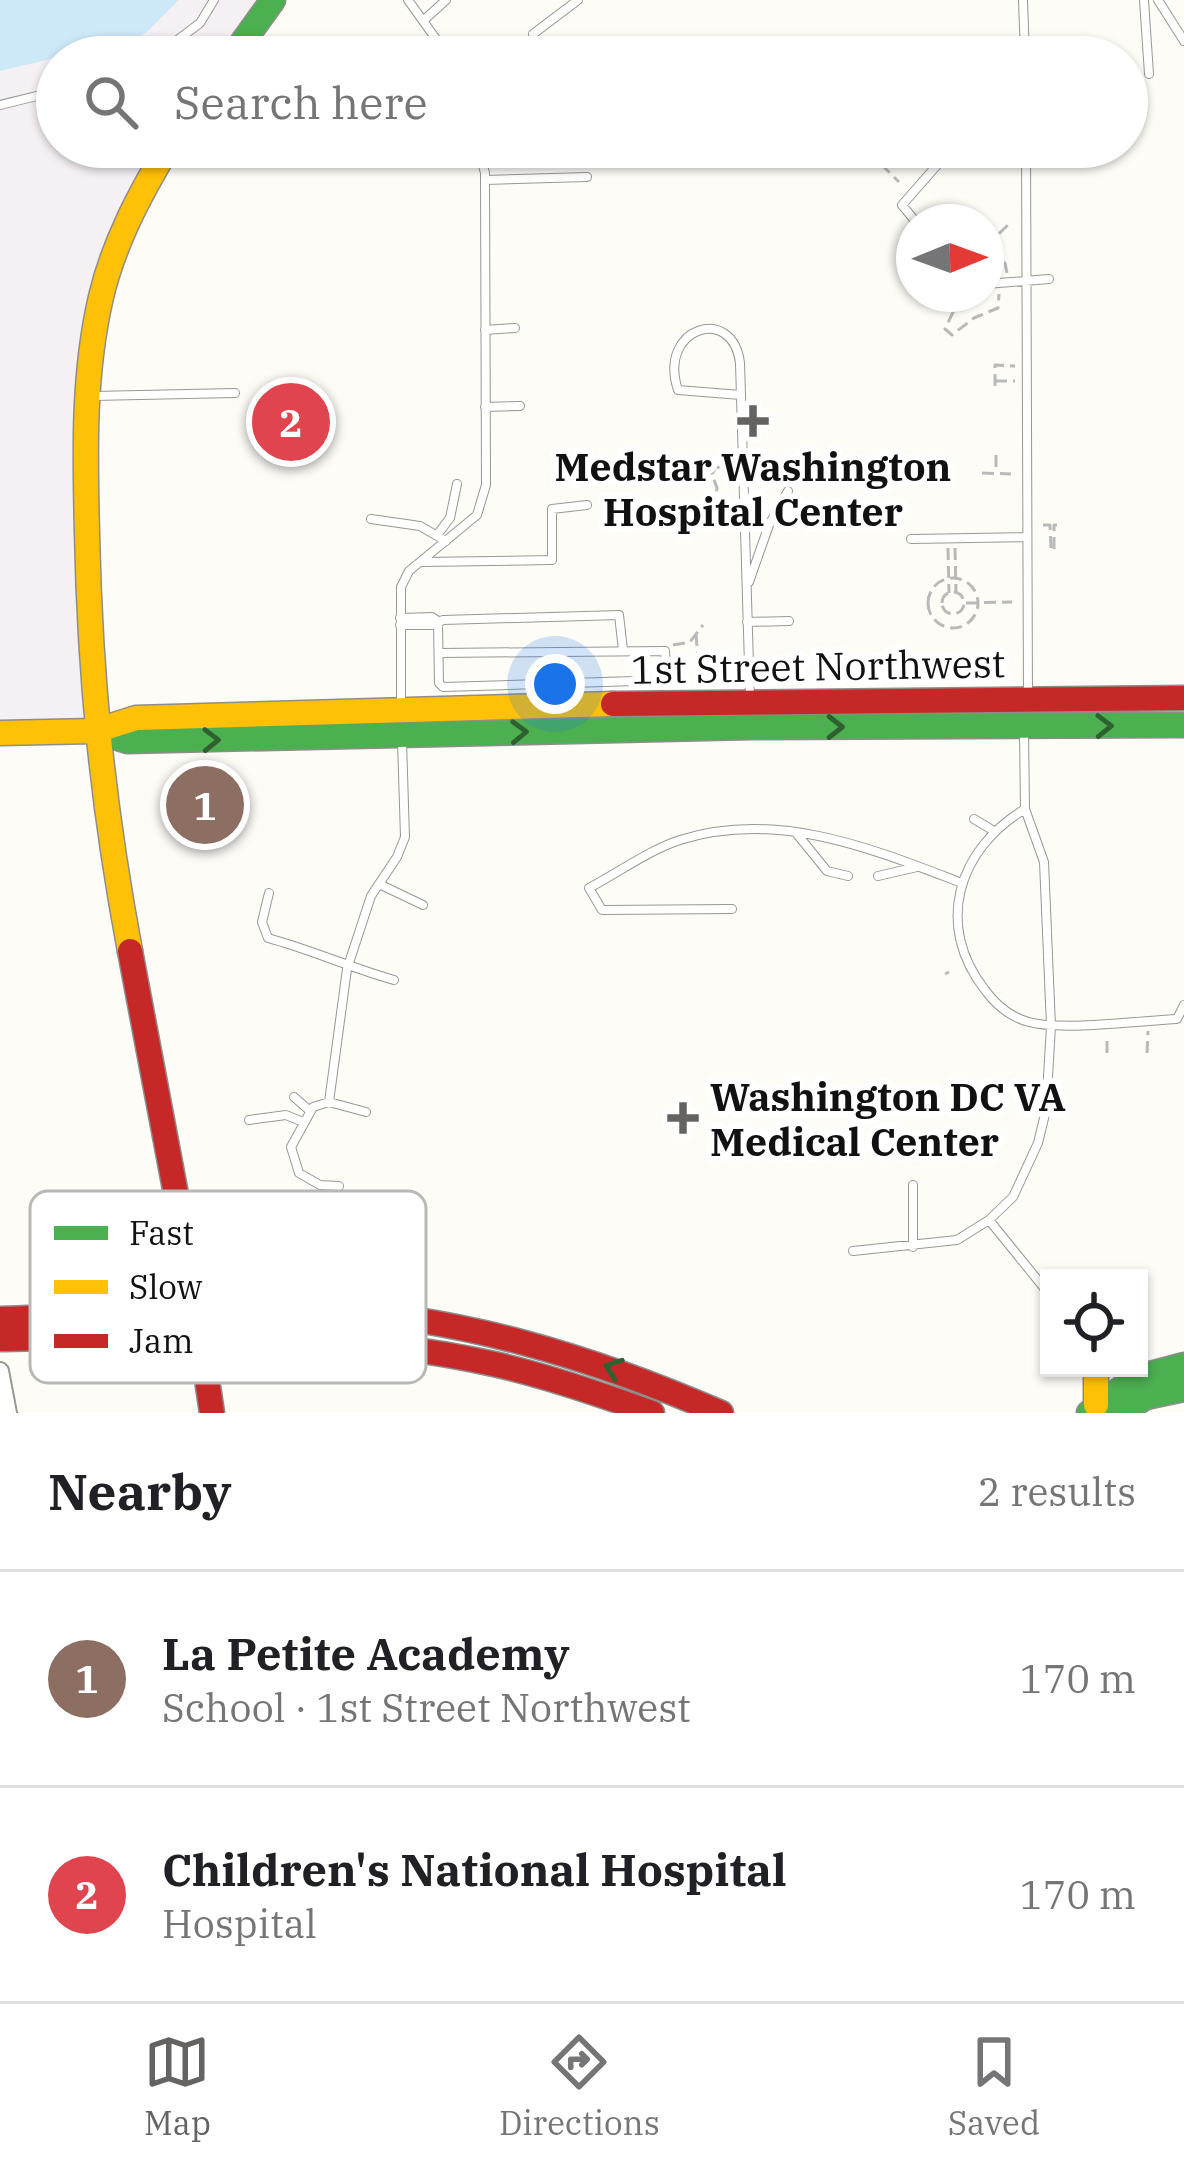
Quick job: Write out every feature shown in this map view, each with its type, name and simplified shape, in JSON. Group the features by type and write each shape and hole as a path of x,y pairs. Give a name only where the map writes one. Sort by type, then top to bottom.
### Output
{"main road":[{"path":"247,36 273,0"},
{"path":"156,168 125,223 105,275 101,328 85,396 94,494 95,731 114,877 173,1191"},
{"name":"1st Street Northwest","path":"0,733 95,731 127,741 402,724 751,714 1028,698 1184,698"},
{"name":"1st Street Northwest","path":"751,714 1024,725 1184,725"},
{"path":"0,1319 30,1318"},
{"path":"426,1323 484,1331 602,1364 720,1412"},
{"path":"0,1339 30,1339"},
{"path":"426,1349 535,1372 652,1413"},
{"path":"1148,1370 1184,1365"},
{"path":"1097,1377 1102,1410"},
{"path":"1102,1410 1133,1377"},
{"path":"207,1383 212,1413"},
{"path":"1102,1410 1184,1389"}],"street":[{"path":"0,1371 8,1413"}],"lane":[{"path":"183,36 200,23 214,0"},
{"path":"408,0 435,36"},
{"path":"424,20 446,0"},
{"path":"533,34 578,0"},
{"path":"1023,0 1024,36"},
{"path":"1144,0 1146,36"},
{"path":"1158,0 1184,41"},
{"path":"0,105 36,96"},
{"path":"329,1102 348,967 366,910 405,837 401,587 409,571 441,538 477,515 485,406 482,168"},
{"path":"903,204 935,168"},
{"path":"853,1252 957,1240 989,1220 1012,1197 1038,1143 1046,1110 1051,1026 1043,862 1025,809 1026,168"},
{"path":"484,180 587,177"},
{"path":"1004,284 1049,279"},
{"path":"485,330 515,328"},
{"path":"741,395 678,390 674,363 681,341 708,329 727,336 739,353 741,395 742,478 751,714"},
{"path":"85,396 235,393"},
{"path":"485,406 520,406"},
{"path":"742,478 815,482"},
{"path":"441,538 457,484"},
{"path":"746,589 769,525 788,491"},
{"path":"419,562 552,560 552,509 587,505"},
{"path":"371,519 400,520 441,538"},
{"path":"911,539 1027,537"},
{"path":"400,621 619,615 623,650"},
{"path":"747,622 789,621"},
{"path":"439,653 666,652 665,682 442,687 439,653 440,622"},
{"path":"1025,809 994,831 972,859 957,915 962,950 972,974 997,1005 1024,1021 1051,1026 1177,1019 1184,1005"},
{"path":"974,819 994,831"},
{"path":"732,909 602,910 589,888 679,840 757,826 854,842 962,883"},
{"path":"796,833 827,871 848,876"},
{"path":"878,876 918,866"},
{"path":"379,884 423,905"},
{"path":"269,893 262,922 268,938 394,980"},
{"path":"294,1097 310,1112"},
{"path":"339,1186 320,1185 299,1173 291,1147 310,1112 329,1102 366,1112"},
{"path":"249,1120 286,1115 303,1122"},
{"path":"913,1185 913,1247"},
{"path":"989,1220 1040,1283"}],"path":[{"path":"884,168 899,182"},
{"path":"1004,229 1010,223"},
{"path":"1004,263 1007,274"},
{"path":"953,312 945,329 952,335 988,312"},
{"path":"1017,366 995,365 995,383 1017,381"},
{"path":"996,455 997,473"},
{"path":"712,526 717,488 712,475 716,467 734,470"},
{"path":"982,473 1011,474"},
{"path":"1042,525 1054,525"},
{"path":"952,546 952,592 942,606 952,615 952,628"},
{"path":"952,579 970,584 978,603 970,622 952,628 934,620 927,605 932,589 952,579"},
{"path":"952,592 964,603 1012,602"},
{"path":"952,615 964,603"},
{"path":"666,652 676,643 690,642 703,625"},
{"path":"696,634 700,693"},
{"path":"1147,1053 1148,1030"},
{"path":"1107,1033 1107,1053"}],"shaded area":[{"path":"0,0 273,0 248,36 36,36 36,168 157,168 112,258 85,396 95,731 0,733"}],"water":[{"path":"0,0 179,0 140,36 36,36 36,62 0,71"}],"traffic: fast":[{"path":"247,36 273,0"},
{"path":"96,731 127,741 752,727 1184,725"},
{"path":"1089,1413 1135,1378 1184,1365"},
{"path":"1120,1413 1146,1397 1184,1389"}],"traffic: slow":[{"path":"130,951 112,846 95,692 86,414 95,326 106,277 156,168"},
{"path":"0,733 95,731 136,718 613,704"},
{"path":"1096,1377 1096,1405"}],"traffic: jam":[{"path":"613,704 1184,698"},
{"path":"130,951 175,1191"},
{"path":"0,1319 30,1318"},
{"path":"426,1321 576,1358 721,1413"},
{"path":"0,1339 30,1339"},
{"path":"426,1351 514,1369 652,1413"},
{"path":"208,1383 212,1413"}],"place":[{"name":"Medstar Washington Hospital Center","path":"753,421"},
{"name":"Children's National Hospital","path":"291,422"},
{"name":"La Petite Academy","path":"205,805"},
{"name":"Washington DC VA Medical Center","path":"683,1118"}]}
